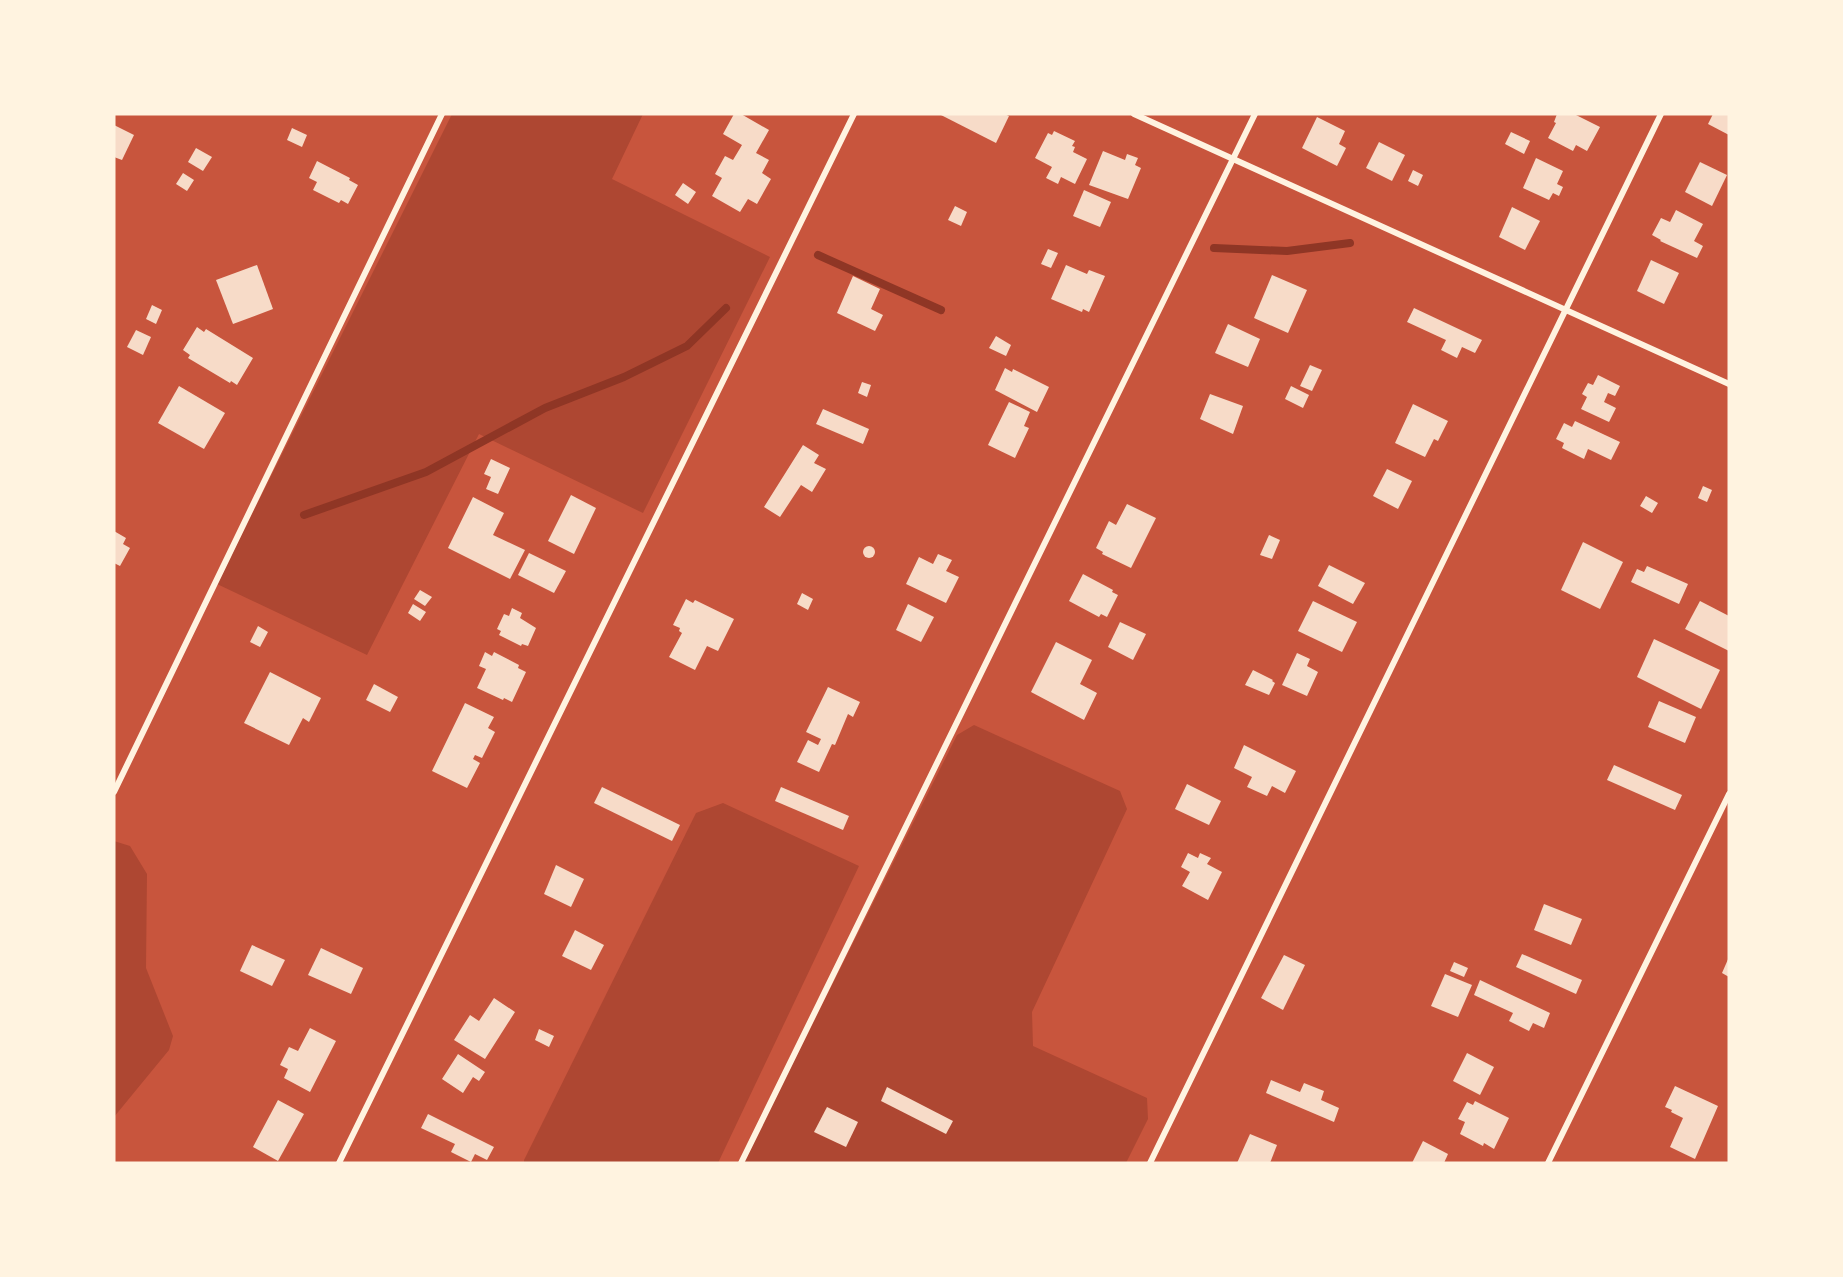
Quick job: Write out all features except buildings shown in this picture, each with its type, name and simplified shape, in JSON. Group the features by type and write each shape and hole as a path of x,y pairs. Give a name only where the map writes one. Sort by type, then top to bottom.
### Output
{"street":[{"path":"114,792 442,114"},
{"path":"339,1163 854,114"},
{"path":"1134,114 1729,384"},
{"path":"741,1163 1255,114"},
{"path":"1150,1163 1661,114"},
{"path":"1548,1163 1729,794"}],"shaded area":[{"path":"452,114 643,114 612,179 770,257 643,513 479,434 367,655 217,584"},
{"path":"974,725 1120,791 1127,809 1032,1012 1033,1046 1147,1098 1148,1119 1126,1163 743,1163 957,735"},
{"path":"723,803 859,866 718,1163 524,1163 696,813"},
{"path":"114,841 130,846 147,874 146,968 173,1036 169,1050 114,1117"}],"waterway":[{"path":"1214,248 1287,251 1350,243"},
{"path":"818,255 941,310"},
{"path":"304,515 426,472 545,408 624,377 687,346 726,308"}]}
